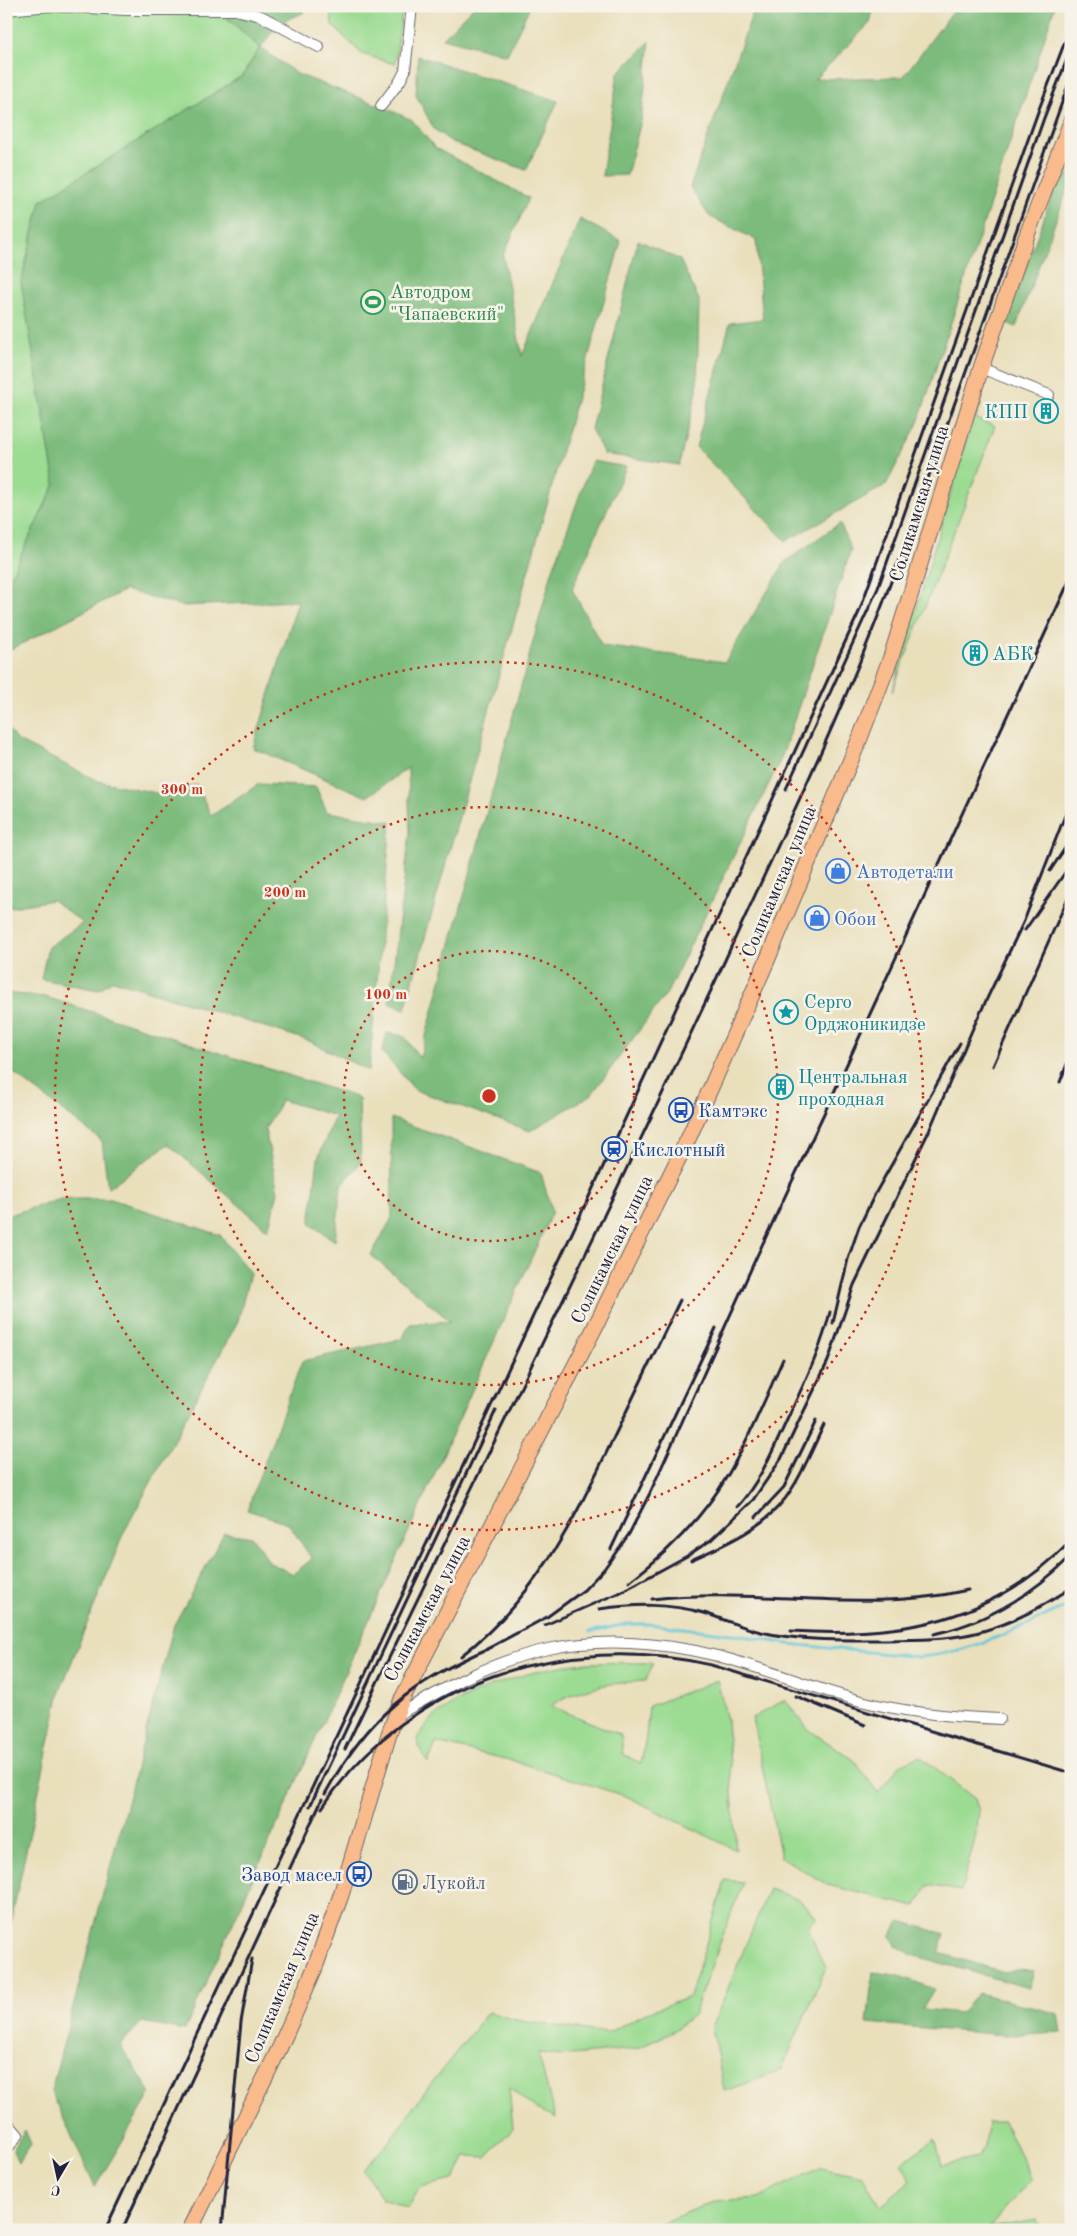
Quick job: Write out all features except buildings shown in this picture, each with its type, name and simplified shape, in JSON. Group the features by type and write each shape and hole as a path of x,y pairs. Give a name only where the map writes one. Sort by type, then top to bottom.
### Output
{"main road":[{"name":"Соликамская улица","path":"190,2230 280,2047 314,1970 341,1894 395,1717 410,1681 445,1618 692,1131 732,1042 860,738 891,657 981,368 1028,232 1071,122"}],"street":[{"path":"6,10 50,6 126,10 235,10 260,16 319,47"},
{"path":"381,106 400,81 405,71 412,6"},
{"path":"981,368 1049,395"},
{"path":"395,1717 448,1686 509,1660 550,1649 623,1644 667,1647 714,1655 859,1701 909,1712 951,1717 1000,1719"},
{"path":"6,2121 18,2135 6,2150"}],"green space":[{"path":"6,6 221,12 260,48 242,76 41,201 24,269 25,305 55,484 6,586"},
{"path":"164,6 303,6 303,13 278,23 261,48 297,74 412,120 435,148 529,198 503,256 522,356 580,219 621,241 405,1009 389,1003 410,832 408,768 367,797 253,748 298,601 182,606 125,590 6,652 6,586 55,484 21,282 41,201 242,76 260,48 221,12"},
{"path":"331,6 403,6 395,64 362,54 332,25"},
{"path":"474,6 530,6 507,55 443,38"},
{"path":"755,6 874,6 870,23 815,79 903,77 957,6 1055,6 918,423 886,485 786,541 696,447 730,323 763,319 756,240 709,216 690,187"},
{"path":"650,41 641,121 627,175 602,176 618,73"},
{"path":"418,56 558,101 526,170 453,143 434,129 416,95"},
{"path":"1071,146 1071,180 1016,327 1005,322"},
{"path":"638,240 680,260 699,300 697,391 679,465 604,454 591,429"},
{"path":"979,396 983,397 976,419 995,426 892,692"},
{"path":"592,461 626,467 572,589 602,646 725,662 785,562 840,523 851,550 781,759 667,993 591,1095 530,1131 415,1090 382,1052 387,1033 404,1036 420,1058 552,572"},
{"path":"6,726 16,740 98,781 166,795 197,784 211,816 259,784 316,787 327,812 391,822 369,1071 307,1040 113,980 98,990 41,979 48,947 83,923 52,900 6,908"},
{"path":"6,993 46,997 359,1098 361,1162 341,1186 335,1241 310,1224 318,1158 335,1116 282,1100 265,1129 278,1192 268,1230 168,1144 108,1188 102,1141 6,1067"},
{"path":"391,1118 541,1173 552,1212 185,2030 142,2022 120,2045 151,2093 95,2187 51,2091 174,1625 224,1533 252,1537 270,1563 293,1574 312,1559 288,1523 247,1510 302,1361 402,1339 410,1324 450,1321 371,1255 392,1218"},
{"path":"61,1199 111,1199 220,1235 250,1273 238,1321 124,1532 60,1691 6,1945 6,1216"},
{"path":"653,1663 646,1681 621,1683 585,1690 562,1699 551,1706 621,1735 623,1754 641,1764 649,1706 717,1680 727,1720 736,1850 628,1797 514,1761 436,1743 428,1763 419,1748 418,1743 423,1729 436,1715 455,1703 502,1682 571,1664"},
{"path":"785,1700 809,1730 854,1760 878,1793 900,1765 920,1756 975,1799 979,1811 976,1835 961,1891 928,1885 915,1907 828,1885 781,1857 752,1718"},
{"path":"725,1880 743,1882 693,2015 669,2034 635,2049 561,2056 538,2053 555,2118 533,2107 509,2088 513,2128 486,2157 466,2156 454,2180 420,2187 408,2208 383,2199 363,2170 387,2144 426,2090 488,2012 520,2021 607,2033 650,2011 690,1997"},
{"path":"769,1889 799,1899 817,1918 808,1926 818,1953 826,1967 781,2071 724,2091 712,2027"},
{"path":"900,1921 945,1934 939,1953 1004,1972 1015,1970 1034,1971 1029,1988 912,1955 897,1946 890,1936"},
{"path":"873,1972 897,1975 934,1989 922,2009 961,2013 978,1993 1059,2014 1062,2032 1004,2035 867,2023"},
{"path":"987,2122 1004,2122 1032,2179 990,2227 1037,2219 1041,2230 658,2230 654,2226 715,2201 758,2198 821,2167 863,2176 880,2207 911,2181 901,2163 935,2139 942,2165 978,2157 985,2146"},
{"path":"25,2130 31,2144 18,2163 13,2150"}],"waterway":[{"path":"590,1632 626,1624 649,1624 732,1634 788,1644 919,1657 963,1649 1005,1634 1071,1605"}],"railway":[{"path":"105,2230 601,1171 859,612 1039,109 1071,26"},
{"path":"786,789 878,588 1044,118 1071,49"},
{"path":"345,1749 632,1157 837,716 896,568 1071,77"},
{"path":"487,1649 547,1617 584,1590 604,1569 629,1534 649,1495 756,1258 1071,577"},
{"path":"619,1593 687,1556 711,1540 753,1500 781,1459 828,1361 854,1285 929,1131 973,1028 1024,921 1071,800"},
{"path":"1050,871 1071,839"},
{"path":"1025,930 1071,864"},
{"path":"993,1066 1071,891"},
{"path":"833,1323 848,1259 859,1227 875,1194 960,1043"},
{"path":"1060,1082 1071,1054"},
{"path":"461,1656 488,1633 511,1609 551,1556 568,1528 599,1468 680,1300"},
{"path":"737,1507 753,1487 771,1454 811,1367 822,1340 830,1312"},
{"path":"611,1549 716,1328"},
{"path":"629,1582 671,1546 709,1504 744,1445 783,1359"},
{"path":"310,1806 496,1410"},
{"path":"756,1517 784,1487 816,1421"},
{"path":"691,1560 720,1547 748,1531 773,1512 784,1500 797,1480 824,1425"},
{"path":"791,1631 870,1631 907,1627 942,1619 976,1607 1009,1590 1041,1568 1071,1541"},
{"path":"934,1634 972,1622 1008,1605 1041,1583 1071,1556"},
{"path":"599,1609 639,1605 678,1607 704,1613 761,1632 805,1638 848,1640 931,1639 970,1634 1006,1623 1028,1613 1071,1588"},
{"path":"545,1625 625,1590"},
{"path":"652,1599 691,1596 731,1596 889,1600 929,1597 968,1590"},
{"path":"325,1794 357,1744 394,1705 438,1673 492,1647"},
{"path":"322,1808 357,1763 398,1727 444,1697 494,1676 546,1662 601,1655 656,1656 711,1665 1071,1773"},
{"path":"796,1696 865,1725"},
{"path":"122,2230 322,1799"},
{"path":"222,2230 241,2022 252,1959"}],"place":[{"name":"Автодром \"Чапаевский\"","path":"373,302"},
{"name":"КПП","path":"1046,411"},
{"name":"АБК","path":"975,653"},
{"name":"Автодетали","path":"838,871"},
{"name":"Обои","path":"817,918"},
{"name":"Серго Орджоникидзе","path":"786,1012"},
{"name":"Центральная проходная","path":"781,1087"},
{"name":"Камтэкс","path":"681,1110"},
{"name":"Кислотный","path":"614,1149"},
{"name":"Завод масел","path":"359,1874"},
{"name":"Лукойл","path":"405,1882"}]}
